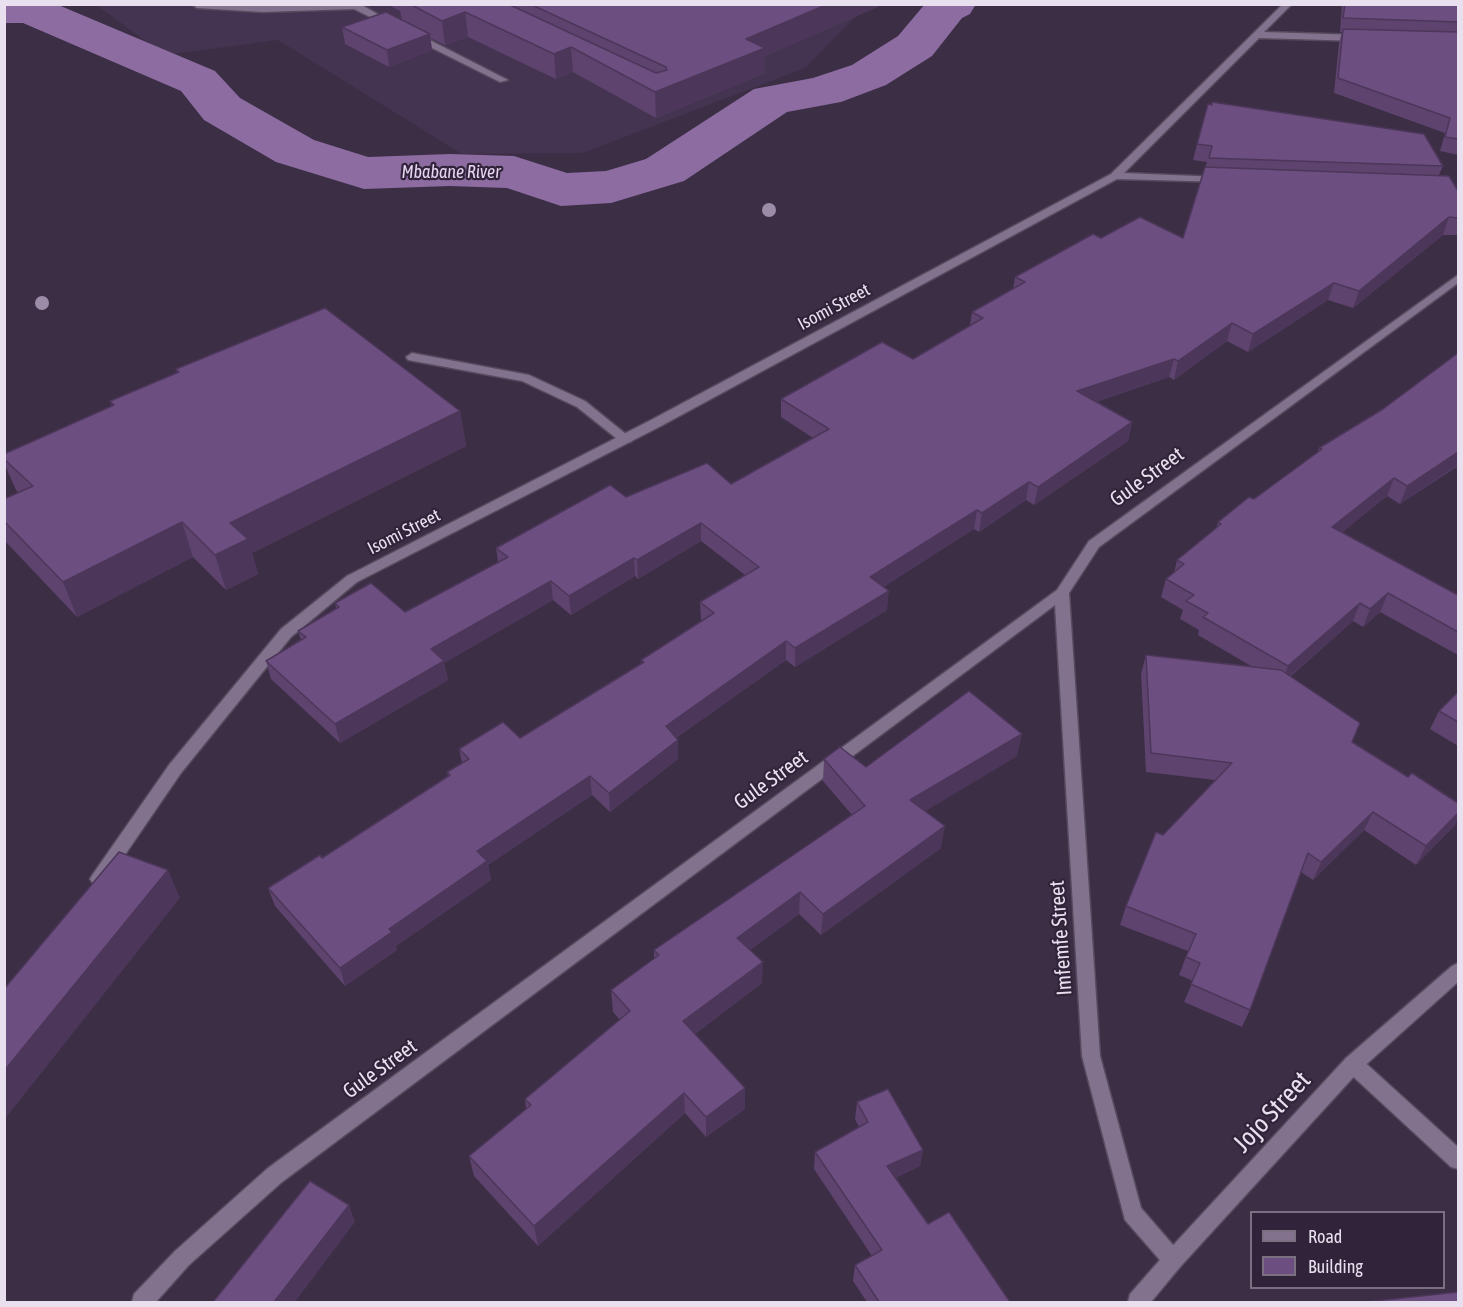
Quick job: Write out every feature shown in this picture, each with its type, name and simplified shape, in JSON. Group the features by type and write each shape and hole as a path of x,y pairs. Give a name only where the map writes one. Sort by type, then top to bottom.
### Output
{"street":[{"name":"Isomi Street","path":"88,895 175,770 286,633 352,579 626,439 1115,176 1288,4"},
{"path":"197,5 263,9 358,5 398,27"},
{"path":"408,33 503,80"},
{"path":"1258,35 1376,39"},
{"path":"1115,176 1233,180"},
{"name":"Gule Street","path":"142,1302 182,1258 275,1175 1062,593 1094,544 1458,278"},
{"path":"412,357 525,378 581,404 626,439"},
{"name":"Imfemfe Street","path":"1062,593 1091,1056 1132,1213 1173,1260"},
{"name":"Jojo Street","path":"1138,1302 1173,1260 1353,1064 1458,970"},
{"path":"1353,1064 1458,1160"}],"shaded area":[{"path":"96,5 867,5 805,68 583,153 462,154 278,40 165,55"}],"building":[{"path":"410,4 508,4 656,73 667,70 666,67 530,4 828,4 746,39 765,48 655,92 571,47 554,54 465,12 442,21"},
{"path":"1345,4 1458,4 1458,22 1343,18"},
{"path":"386,12 430,34 387,50 342,27"},
{"path":"1343,29 1458,32 1458,139 1445,137 1450,118 1338,78"},
{"path":"1212,102 1424,134 1443,166 1209,158 1212,146 1197,144 1208,104 1212,105"},
{"path":"1205,167 1449,176 1458,191 1458,218 1449,217 1359,291 1334,283 1253,334 1232,323 1178,361 1174,359 1077,391 1132,422 1038,487 1029,482 982,513 977,510 870,577 889,591 795,648 786,641 666,726 678,740 609,793 590,776 477,851 487,861 389,929 392,932 340,968 268,888 320,855 322,858 450,775 447,772 469,759 459,749 503,722 520,738 644,662 641,660 714,613 700,602 759,567 701,523 569,596 551,581 431,649 444,661 335,724 266,661 306,637 298,631 339,607 335,603 371,583 405,612 508,557 496,548 610,485 626,497 707,463 731,484 829,429 781,399 882,342 913,359 983,318 972,312 1025,282 1015,277 1093,234 1101,238 1140,217 1183,238"},
{"path":"325,308 460,411 230,523 248,539 215,555 182,522 63,582 4,521 4,499 33,486 4,459 4,454 114,405 110,401 179,372 176,369"},
{"path":"1458,353 1458,452 1407,486 1394,478 1332,527 1458,595 1458,632 1388,593 1370,609 1360,603 1288,666 1203,617 1208,613 1186,601 1194,595 1166,579 1184,564 1177,560 1221,524 1218,522 1249,497 1254,499 1322,449 1319,448 1383,409"},
{"path":"1146,655 1281,670 1360,723 1352,742 1408,777 1412,773 1458,803 1458,813 1426,846 1373,812 1321,862 1308,853 1250,1010 1191,984 1200,963 1186,957 1196,934 1126,906 1156,832 1163,835 1232,763 1151,753"},
{"path":"969,691 1022,734 910,800 945,826 823,914 800,892 737,938 763,962 683,1021 745,1088 706,1117 684,1093 534,1226 469,1156 531,1105 525,1099 630,1011 611,990 659,955 654,950 865,806 824,759 840,747 866,767"},
{"path":"1458,692 1458,722 1439,711"},
{"path":"119,852 168,870 4,1071 4,989"},
{"path":"888,1089 923,1150 887,1166 928,1224 949,1212 1010,1302 879,1302 855,1265 882,1250 815,1152 868,1122 857,1102"},
{"path":"310,1181 349,1205 274,1302 213,1302"},
{"path":"1458,1292 1458,1302 1366,1302"}],"waterway":[{"name":"Mbabane River","path":"4,9 30,10 198,81 222,109 295,151 364,173 450,170 514,172 561,190 611,187 665,170 772,100 823,91 869,75 915,46 946,8 954,4"}]}
